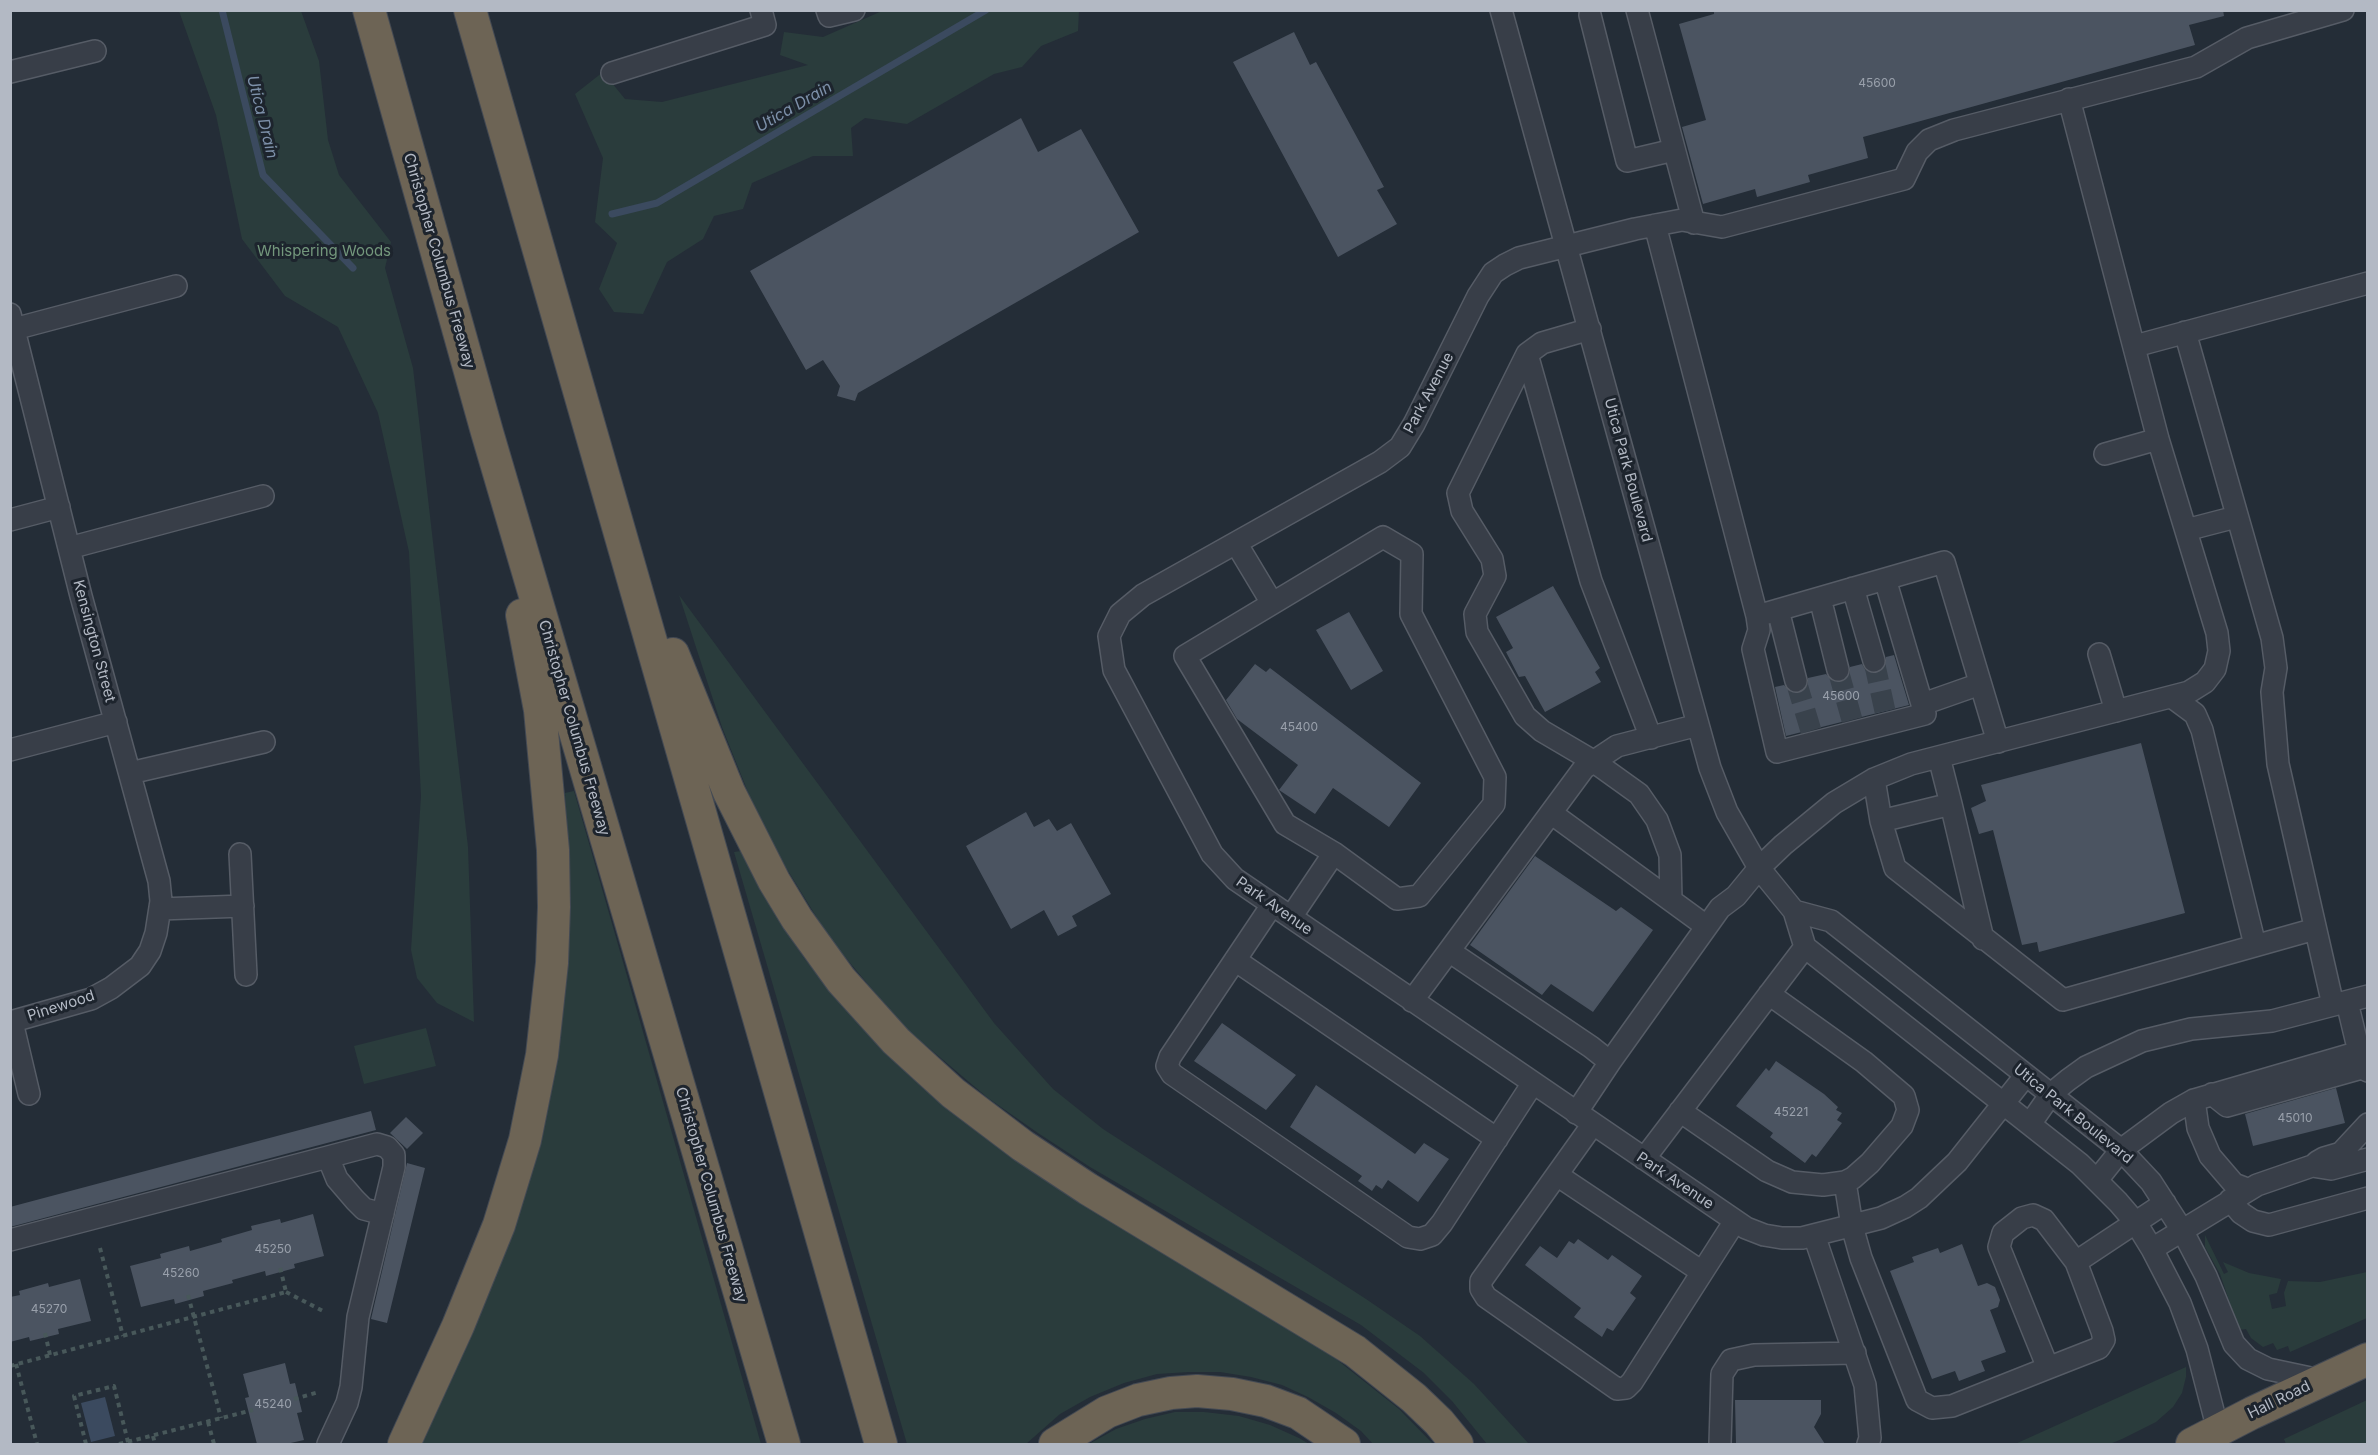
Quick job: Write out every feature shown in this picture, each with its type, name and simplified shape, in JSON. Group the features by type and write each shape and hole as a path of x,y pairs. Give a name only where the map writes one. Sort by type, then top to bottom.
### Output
{"highway":[{"name":"Christopher Columbus Freeway","path":"369,10 487,432 784,1444"},
{"path":"470,10 881,1444"},
{"path":"404,1444 458,1326 499,1225 525,1140 542,1055 552,963 553,850 540,710 487,432"},
{"path":"610,498 729,792 753,844 797,919 841,980 871,1015 924,1069 983,1118 1088,1188 1354,1351 1414,1398 1439,1422 1457,1444"},
{"name":"Hall Road","path":"2211,1440 2320,1380 2367,1359"},
{"path":"1055,1444 1107,1412 1138,1400 1171,1393 1197,1391 1232,1394 1266,1401 1298,1413 1344,1444"}],"street":[{"path":"612,73 765,25 761,10"},
{"path":"827,10 829,16 854,10"},
{"name":"Utica Park Boulevard","path":"1502,10 1698,725 1723,802 1759,868 1794,911 1805,947"},
{"path":"1637,10 1694,223"},
{"name":"Park Avenue","path":"2025,1075 1957,1162 1919,1198 1881,1218 1802,1238 1773,1237 1746,1228 1235,879 1212,854 1114,670 1109,636 1120,614 1143,595 1380,462 1400,447 1414,424 1478,296 1493,273 1520,258 1682,220 1722,227 1904,180 1917,153 1929,140 1954,130 2196,67 2247,38 2343,10"},
{"path":"1595,12 1627,161 1674,150"},
{"path":"10,72 95,51"},
{"path":"1735,1221 1626,1388 1617,1389 1486,1297 1481,1290 1481,1281 1557,1175 1610,1062 1706,926 1720,908 1736,896 1759,868 1818,814 1874,779 1911,764 2189,692 2205,682 2215,669 2219,651 2217,633 2158,439 2068,99"},
{"path":"1655,225 1757,616 1760,630 1753,649 1777,753 1813,737 1887,717 1925,714 1885,579"},
{"path":"2135,346 2367,283"},
{"path":"12,321 176,286"},
{"name":"Kensington Street","path":"12,321 69,548 159,881 160,909 156,933 150,951 140,966"},
{"path":"1590,329 1542,343 1527,354 1458,493 1462,511 1492,559 1495,576 1475,614 1477,632 1525,716 1542,731 1593,761 1639,794 1657,820 1670,855 1671,900"},
{"path":"2097,1180 2121,1150 2171,1113 2203,1097 2365,1060 2340,1003 2315,929 2308,887 2291,827 2278,764 2272,692 2276,668 2272,638 2185,332"},
{"path":"1527,354 1591,581 1651,738"},
{"path":"2105,454 2158,439"},
{"path":"69,548 263,496"},
{"path":"10,520 59,507"},
{"path":"2186,530 2236,517"},
{"path":"1383,537 1412,554 1411,614 1495,777 1494,804 1419,897 1397,899 1334,853 1285,824 1185,656 1383,537"},
{"path":"1236,543 1272,603"},
{"path":"1757,616 1944,562 1998,742"},
{"path":"1853,588 1874,661"},
{"path":"1820,598 1838,670"},
{"path":"1778,610 1796,681"},
{"path":"2099,654 2116,711"},
{"path":"1923,704 1980,684"},
{"path":"2172,697 2195,714 2202,730 2255,945"},
{"path":"10,750 116,722"},
{"path":"1412,1001 1584,768 1617,746 1698,725"},
{"path":"130,773 264,742"},
{"path":"1940,756 1983,939"},
{"path":"1874,779 1881,821 1895,868 2063,1000 2315,929"},
{"path":"1881,821 1951,804"},
{"path":"1551,813 1706,926"},
{"path":"1291,917 1334,853"},
{"path":"240,854 246,975"},
{"path":"1272,905 1170,1057 1167,1066 1172,1074 1408,1237 1420,1239 1432,1235 1442,1223 1533,1083"},
{"path":"160,909 243,906"},
{"name":"Utica Park Boulevard","path":"1794,911 1831,921 2121,1150 2151,1182 2182,1230 2206,1276 2234,1344 2248,1359 2268,1369 2320,1380"},
{"path":"1644,1159 1805,947 2080,1164 2136,1223 2175,1293 2187,1322 2199,1358 2211,1440"},
{"path":"1449,951 1592,1047 1610,1062"},
{"path":"1235,960 1497,1139"},
{"name":"Pinewood","path":"11,1022 60,1010 91,999 111,988 140,966"},
{"path":"1680,1111 1767,1171 1792,1182 1823,1185 1845,1182 1853,1178 1870,1163 1902,1126 1908,1110 1904,1096 1864,1062 1769,994"},
{"path":"2030,1124 2051,1094 2086,1067 2142,1041 2191,1029 2272,1021 2367,996"},
{"path":"11,1022 29,1094"},
{"path":"2203,1097 2198,1128 2210,1156 2234,1184 2241,1213 2253,1221 2269,1226 2367,1198"},
{"path":"2341,1153 2367,1124"},
{"path":"10,1240 377,1144 387,1147 394,1155 394,1167 358,1317 351,1387 347,1403 328,1444"},
{"path":"2152,1249 2238,1194 2312,1166 2324,1158 2341,1153 2367,1150"},
{"path":"328,1157 337,1179 355,1200 364,1209 382,1214"},
{"path":"2312,1166 2331,1169 2367,1159"},
{"path":"1557,1175 1702,1272"},
{"path":"1845,1182 1852,1226 1861,1258 1917,1400 1932,1408 1952,1406 2099,1348 2104,1340 2076,1262 2044,1220 2033,1215 2022,1218 2003,1233 2000,1247 2048,1368"},
{"path":"2076,1262 2165,1203"},
{"path":"1814,1235 1865,1385 1870,1438 1868,1444"},
{"path":"1720,1444 1722,1374 1731,1360 1754,1355 1855,1353"}],"path":[{"path":"100,1248 123,1336"},
{"path":"280,1267 286,1292"},
{"path":"10,1366 286,1292 323,1311"},
{"path":"188,1295 221,1418"},
{"path":"45,1333 51,1355"},
{"path":"16,1364 37,1444"},
{"path":"86,1444 74,1396 114,1386 128,1442"},
{"path":"294,1399 320,1392"},
{"path":"119,1444 253,1410"},
{"path":"208,1422 214,1444"},
{"path":"153,1436 155,1444"}],"green space":[{"name":"Whispering Woods","path":"179,11 301,11 319,61 328,140 339,175 391,242 385,268 413,368 468,847 474,1022 437,1003 417,978 411,950 421,796 409,552 378,413 338,327 285,296 242,239 216,115"},
{"path":"882,11 1079,11 1078,31 1041,46 1022,67 994,74 907,124 865,118 851,128 853,156 813,156 752,183 743,209 714,216 703,239 667,262 643,314 614,312 599,289 617,243 595,222 603,158 575,94 603,72 625,99 662,102 808,65 780,55 784,32 823,37"},
{"path":"679,595 994,1023 1053,1089 1103,1129 1420,1336 1474,1384 1529,1444 1487,1444 1452,1401 1424,1373 1361,1325 1090,1167 988,1098 903,1026 830,939 774,848 750,797 722,727"},
{"path":"574,791 761,1444 422,1444 476,1323 569,917 565,793"},
{"path":"741,851 782,925 804,958 829,989 1014,1154 1336,1359 1399,1409 1433,1444 1373,1444 1361,1431 1336,1413 1282,1385 1220,1372 1189,1372 1157,1374 1124,1383 1090,1397 1060,1414 1026,1444 907,1444 734,852"},
{"path":"426,1028 436,1066 364,1084 354,1046"},
{"path":"2205,1235 2224,1274 2228,1272 2223,1262 2249,1273 2281,1279 2277,1293 2269,1295 2272,1309 2286,1306 2284,1293 2288,1281 2320,1282 2367,1272 2367,1318 2290,1352 2288,1346 2277,1350 2273,1343 2263,1347 2251,1338 2246,1329 2239,1330 2220,1274 2205,1247"},
{"path":"2186,1367 2182,1393 2173,1407 2156,1422 2122,1439 2110,1444 2015,1444"},
{"path":"2367,1400 2367,1444 2286,1444 2284,1439"},
{"path":"1175,1412 1204,1412 1239,1416 1270,1425 1309,1444 1089,1444 1116,1429"}],"water":[{"path":"105,1397 115,1436 91,1442 81,1403"}],"building":[{"path":"1714,10 2223,10 2224,16 2189,25 2195,45 1863,137 1868,158 1808,175 1810,182 1757,197 1755,189 1703,204 1682,127 1706,120 1679,24 1714,14"},
{"path":"1294,32 1310,65 1316,62 1384,187 1377,190 1397,224 1338,257 1233,62"},
{"path":"1021,118 1038,152 1081,129 1139,232 858,393 855,401 837,396 840,386 823,360 806,370 750,271"},
{"path":"1553,586 1600,668 1595,672 1601,682 1545,712 1525,676 1519,677 1506,652 1513,648 1496,617"},
{"path":"1349,612 1383,671 1351,690 1316,630"},
{"path":"1894,655 1909,705 1786,736 1775,687 1784,685 1792,693 1800,693 1808,685 1808,678 1826,674 1834,682 1842,682 1850,674 1850,667 1862,664 1866,671 1877,673 1884,669 1886,657"},
{"path":"1255,664 1266,672 1270,668 1421,783 1389,827 1333,788 1315,814 1279,790 1298,765 1237,719 1226,700"},
{"path":"2141,743 2185,913 2039,952 2037,942 2022,945 1993,830 1979,834 1971,808 1986,801 1981,785"},
{"path":"1026,812 1034,827 1049,819 1057,831 1071,823 1111,894 1072,916 1077,926 1058,936 1044,910 1011,929 966,846"},
{"path":"1535,856 1616,911 1621,907 1653,930 1593,1012 1551,984 1542,995 1470,945"},
{"path":"1222,1023 1296,1075 1266,1110 1194,1061"},
{"path":"1776,1061 1824,1094 1838,1107 1836,1110 1842,1113 1837,1120 1842,1123 1816,1157 1812,1154 1805,1163 1770,1137 1773,1133 1736,1106 1766,1068 1769,1071"},
{"path":"1316,1085 1415,1154 1424,1143 1449,1159 1418,1202 1388,1180 1382,1189 1376,1185 1372,1191 1358,1181 1362,1176 1290,1127"},
{"path":"2336,1088 2345,1123 2253,1146 2245,1114"},
{"path":"371,1111 376,1130 10,1227 10,1207"},
{"path":"406,1117 423,1133 407,1149 390,1133"},
{"path":"407,1163 425,1168 387,1323 371,1319"},
{"path":"313,1214 324,1256 294,1264 295,1268 266,1276 265,1271 232,1280 233,1283 203,1291 204,1296 175,1304 174,1299 141,1307 130,1266 161,1258 160,1254 189,1246 190,1251 222,1242 221,1239 252,1230 251,1226 280,1219 281,1223"},
{"path":"1578,1239 1608,1260 1612,1255 1642,1276 1630,1293 1636,1298 1613,1331 1607,1328 1602,1337 1574,1317 1581,1308 1525,1265 1540,1246 1557,1258 1569,1241 1574,1244"},
{"path":"1962,1244 1978,1286 1987,1283 1995,1287 2000,1300 1998,1307 1990,1310 2006,1352 1981,1361 1985,1371 1959,1381 1955,1371 1932,1379 1890,1271 1914,1262 1912,1257 1938,1248 1940,1253"},
{"path":"80,1279 91,1321 58,1329 59,1334 30,1341 29,1337 10,1342 10,1297 20,1295 19,1291 48,1283 49,1287"},
{"path":"285,1363 290,1384 295,1383 302,1412 297,1413 304,1440 286,1444 257,1444 245,1398 249,1397 243,1374"},
{"path":"1735,1400 1821,1400 1821,1414 1814,1427 1825,1444 1736,1444"}],"waterway":[{"name":"Utica Drain","path":"222,10 263,175 353,268"},
{"name":"Utica Drain","path":"612,214 657,203 986,10"}],"tunnel":[{"path":"1874,661 1885,711"},
{"path":"1838,670 1852,720"},
{"path":"1796,681 1811,731"}]}
